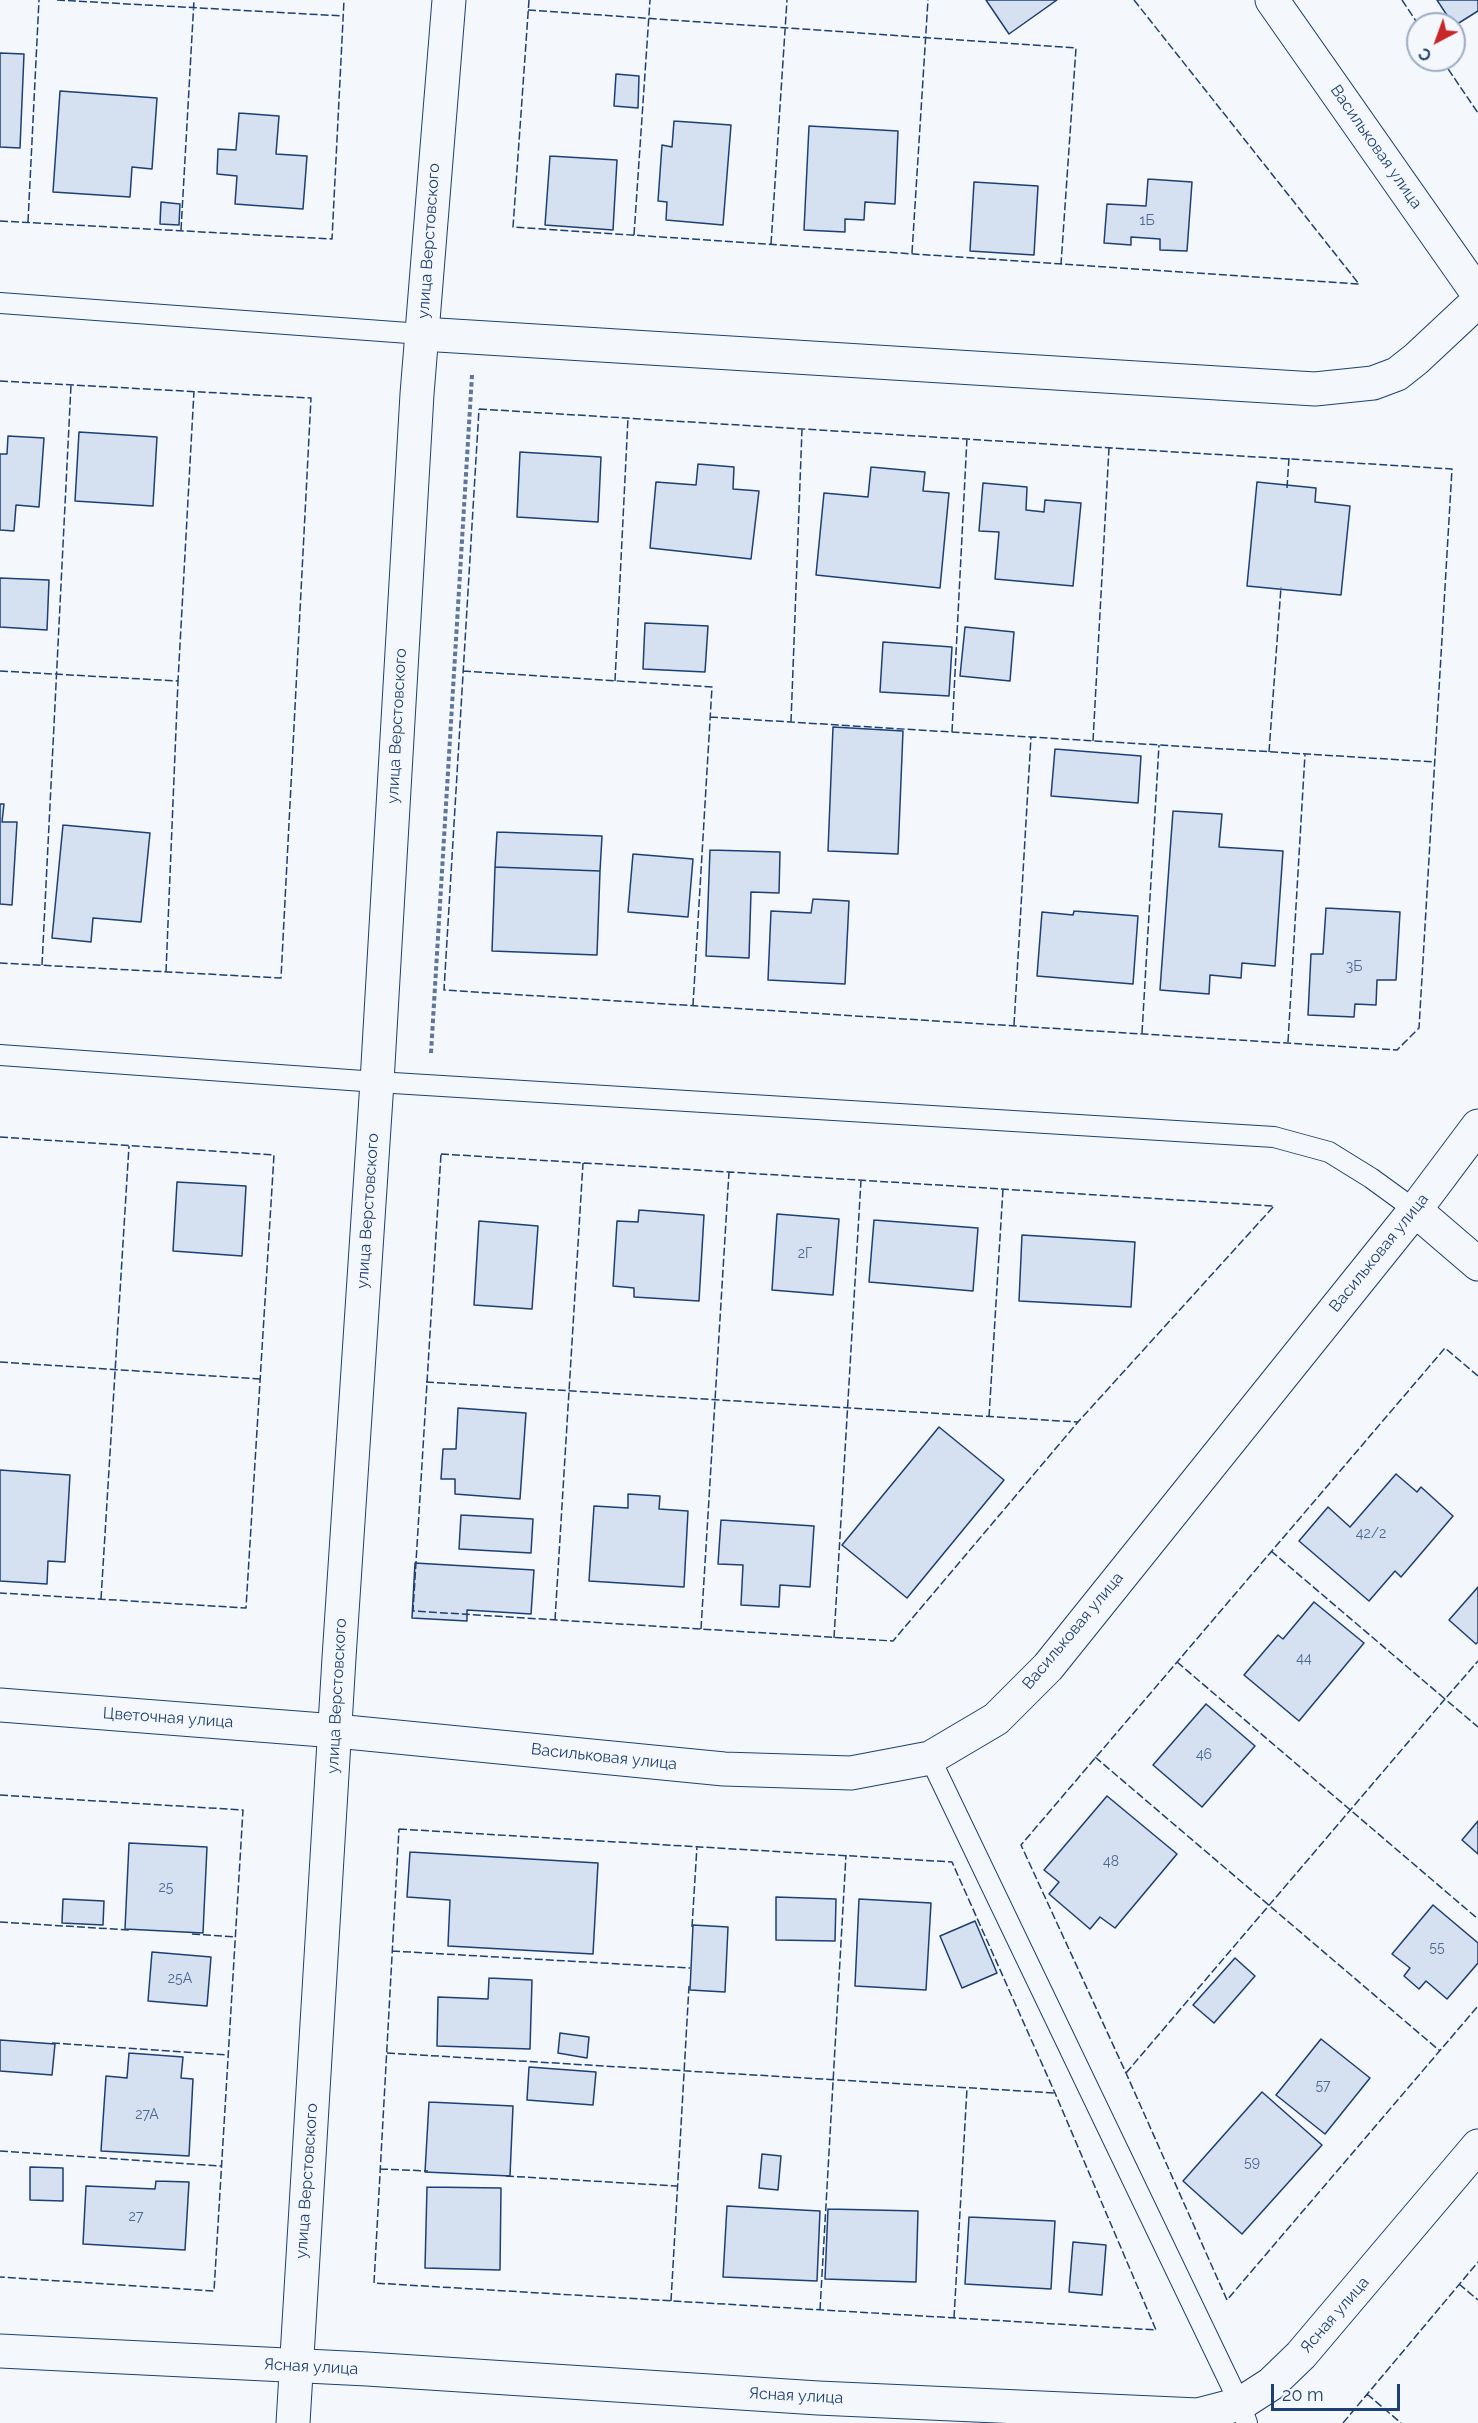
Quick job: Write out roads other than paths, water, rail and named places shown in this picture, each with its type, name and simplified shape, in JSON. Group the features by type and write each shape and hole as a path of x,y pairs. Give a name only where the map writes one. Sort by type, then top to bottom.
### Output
{"street":[{"name":"улица Верстовского","path":"293,2423 339,1658 377,1082 416,406 449,0"},
{"name":"Васильковая улица","path":"1272,0 1478,294"},
{"path":"422,334 1315,389 1373,383 1397,374 1478,302"},
{"name":"Васильковая улица","path":"336,1731 724,1769 851,1773 930,1758 996,1719 1048,1666 1415,1210 1478,1126"},
{"path":"1415,1210 1478,1264"},
{"name":"Цветочная улица","path":"0,1705 336,1731"},
{"name":"Ясная улица","path":"0,2351 296,2366 818,2398 1198,2415 1244,2413 1300,2355 1478,2146"}],"lane":[{"path":"0,303 422,334"},
{"path":"0,1055 377,1082 1274,1137 1329,1152 1371,1178 1415,1210"},
{"path":"930,1758 1244,2413"}]}
